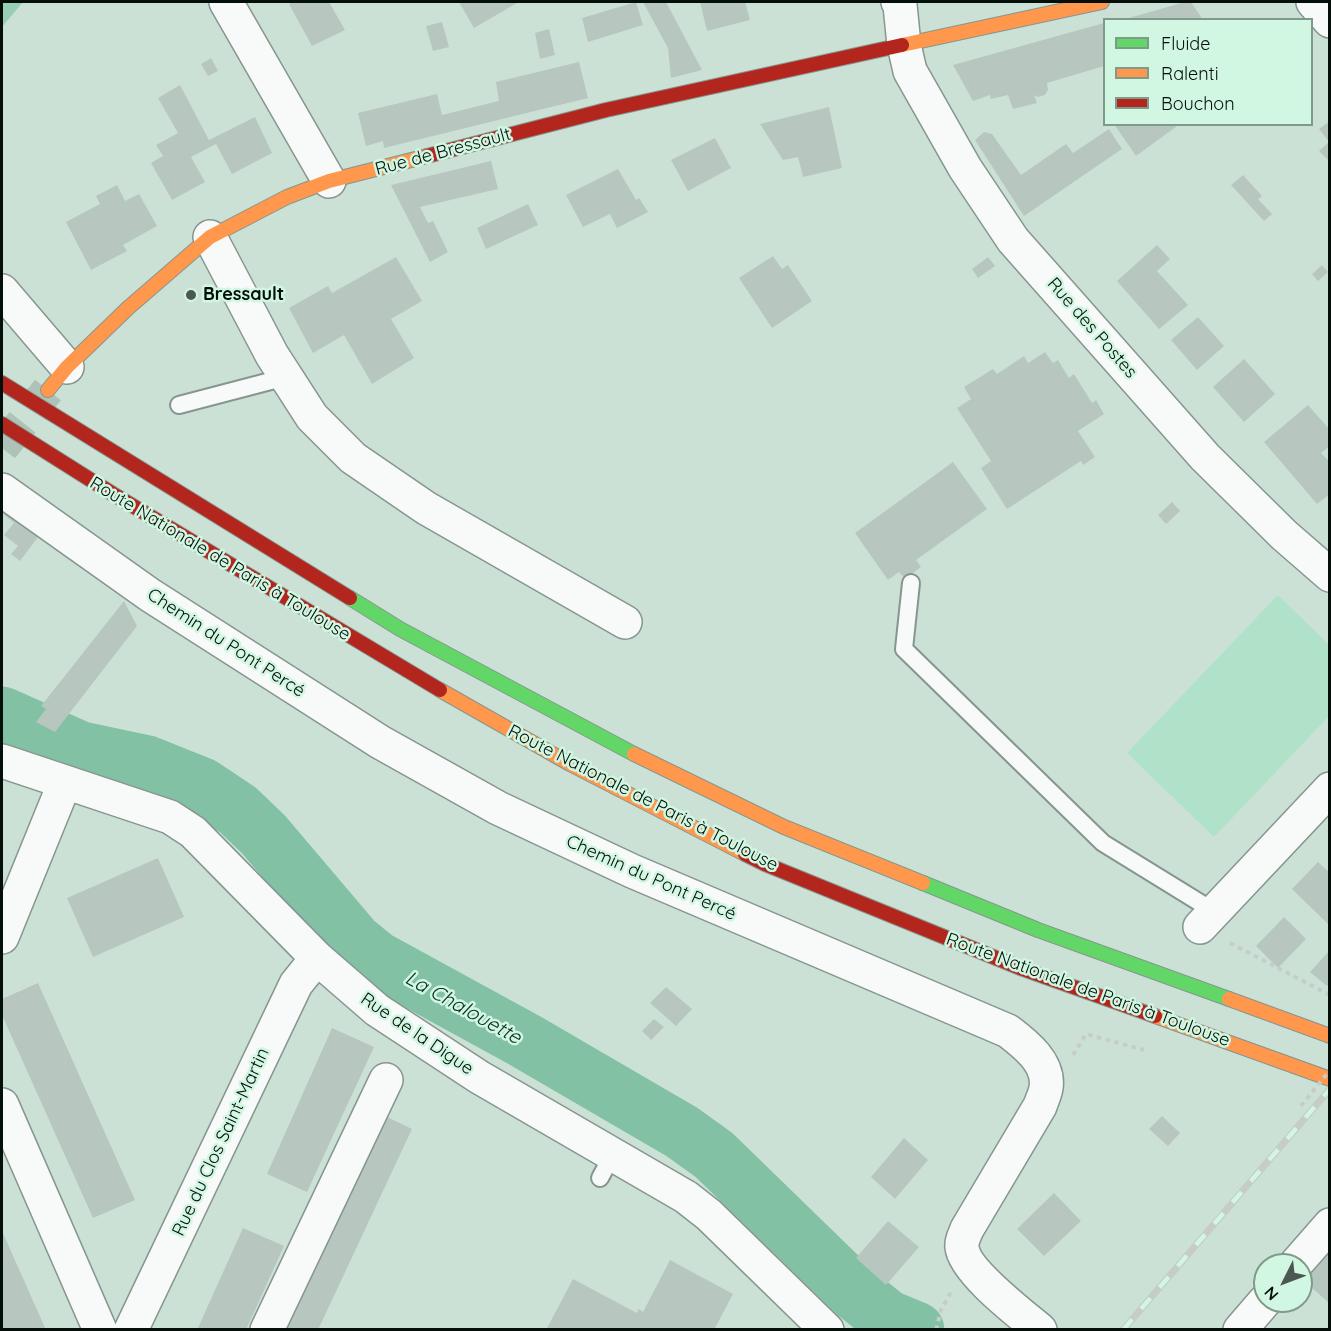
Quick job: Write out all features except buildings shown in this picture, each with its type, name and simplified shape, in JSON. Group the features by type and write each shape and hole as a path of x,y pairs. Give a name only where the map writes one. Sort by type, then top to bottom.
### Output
{"main road":[{"name":"Rue de Bressault","path":"57,378 128,308 210,237 287,197 329,182 606,110 1102,2"},
{"name":"Route Nationale de Paris à Toulouse","path":"2,383 400,629 624,749 783,827 1038,930 1329,1036"},
{"name":"Route Nationale de Paris à Toulouse","path":"2,424 404,670 570,764 765,864 1023,969 1329,1079"}],"street":[{"path":"226,2 329,182"},
{"name":"Rue des Postes","path":"898,2 910,71 965,168 1013,240 1205,457 1284,535 1329,575"},
{"path":"1313,2 1329,21"},
{"path":"210,237 272,355 286,377 312,417 352,458 426,508 625,622"},
{"path":"2,291 57,378"},
{"name":"Chemin du Pont Percé","path":"2,490 160,602 380,742 498,808 632,871 1008,1031 1028,1046 1041,1063 1047,1086 1040,1106 967,1229 961,1246 967,1263 1003,1299 1040,1329"},
{"name":"Rue de la Digue","path":"2,761 170,817 193,832 344,983 396,1022 607,1166 686,1197 709,1215 827,1329"},
{"path":"2,937 65,782"},
{"path":"1207,920 1329,789"},
{"name":"Rue du Clos Saint-Martin","path":"131,1329 296,984 317,958"},
{"path":"267,1329 386,1080"},
{"path":"2,1105 100,1329"},
{"path":"1305,1253 1329,1225"},
{"path":"1240,1329 1254,1313"}],"lane":[{"path":"179,405 286,377"},
{"path":"911,583 904,649 1103,843 1207,920"}],"path":[{"path":"1250,954 1329,995"},
{"path":"1069,1061 1086,1034 1150,1051"},
{"path":"1301,1106 1329,1070"},
{"path":"936,1329 941,1310"}],"green space":[{"path":"2,2 23,2 2,27"},
{"path":"1278,595 1329,645 1329,716 1214,837 1127,753"}],"waterway":[{"name":"La Chalouette","path":"2,715 81,750 147,764 202,786 238,810 264,835 354,941 376,959 524,1040 682,1132 714,1155 857,1294 887,1318 916,1330"}],"tunnel":[{"path":"2,448 48,390"}],"railway":[{"path":"1123,1330 1330,1089"}],"traffic: fast":[{"path":"350,598 400,629 634,754"},
{"path":"923,883 1038,930 1229,999"}],"traffic: slow":[{"path":"902,45 1102,2"},
{"path":"48,390 67,367 128,308 210,237 287,197 329,181 427,156"},
{"path":"440,690 570,764 745,854"},
{"path":"634,754 784,827 923,883"},
{"path":"1229,999 1330,1036"},
{"path":"1155,1016 1330,1079"}],"traffic: jam":[{"path":"427,156 606,110 902,45"},
{"path":"2,383 350,598"},
{"path":"2,424 113,494 440,690"},
{"path":"745,854 1023,969 1155,1016"}],"place":[{"name":"Bressault","path":"191,295"}]}
